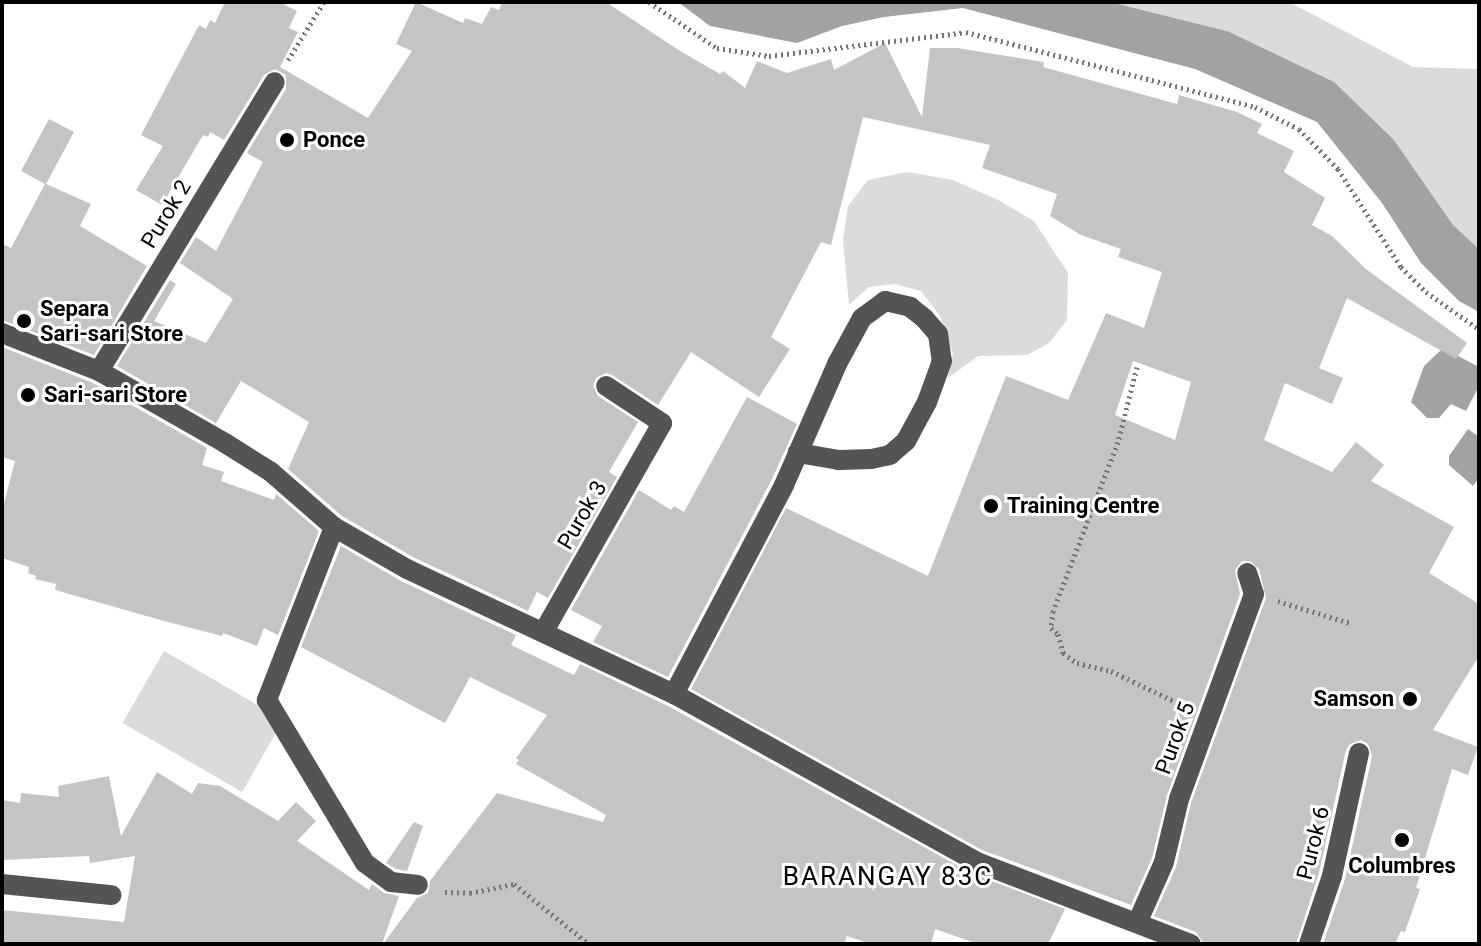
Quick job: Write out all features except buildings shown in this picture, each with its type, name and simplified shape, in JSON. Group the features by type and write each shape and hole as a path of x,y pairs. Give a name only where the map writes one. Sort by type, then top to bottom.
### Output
{"street":[{"name":"Purok 2","path":"99,371 275,82"},
{"path":"674,694 798,453 862,318 885,301 910,307 924,318 938,334 942,361 927,402 906,441 890,455 871,459 839,460 798,453"},
{"path":"2,333 99,371 271,472 334,527 407,569 674,694 977,862 1138,921 1191,944"},
{"name":"Purok 3","path":"544,631 662,423 606,386"},
{"path":"334,527 267,700 365,863 391,882 418,885"},
{"path":"1247,573 1254,594"},
{"name":"Purok 5","path":"1138,921 1164,862 1179,799 1254,594"},
{"name":"Purok 6","path":"1309,944 1332,876 1359,753"},
{"path":"2,884 111,895"}],"path":[{"path":"275,82 324,2"},
{"path":"649,2 717,48 769,56 966,32 1255,107 1299,129 1338,169 1401,267 1426,292 1479,329"},
{"path":"1137,367 1118,442 1053,611 1051,628 1058,634 1063,653 1077,663 1111,671 1208,717"},
{"path":"1254,594 1353,624"},
{"path":"418,885 455,895 514,884 589,944"}],"shaded area":[{"path":"678,2 1110,2 1227,31 1334,82 1394,140 1453,225 1479,249 1479,312 1459,301 1421,263 1382,203 1317,122 1195,69 963,8 884,17 842,26 797,43 710,26"},
{"path":"1110,2 1289,2 1413,67 1479,69 1479,249 1453,225 1394,140 1227,31"},
{"path":"907,172 953,180 998,200 1034,221 1068,273 1067,320 1049,343 1027,355 978,356 948,378 953,353 940,316 921,291 894,284 869,287 849,305 843,240 848,206 868,180"},
{"path":"1443,348 1479,367 1479,386 1466,411 1451,404 1439,418 1427,418 1411,402 1424,366"},
{"path":"1468,429 1479,437 1479,478 1473,486 1449,465 1449,456"},
{"path":"164,651 284,720 242,792 122,723"}],"place":[{"name":"Ponce","path":"287,140"},
{"name":"Separa Sari-sari Store","path":"24,321"},
{"name":"Sari-sari Store","path":"28,395"},
{"name":"Training Centre","path":"991,506"},
{"name":"Samson","path":"1410,699"},
{"name":"Columbres","path":"1402,840"}],"district":[{"name":"BARANGAY 83C","path":"888,877"}]}
